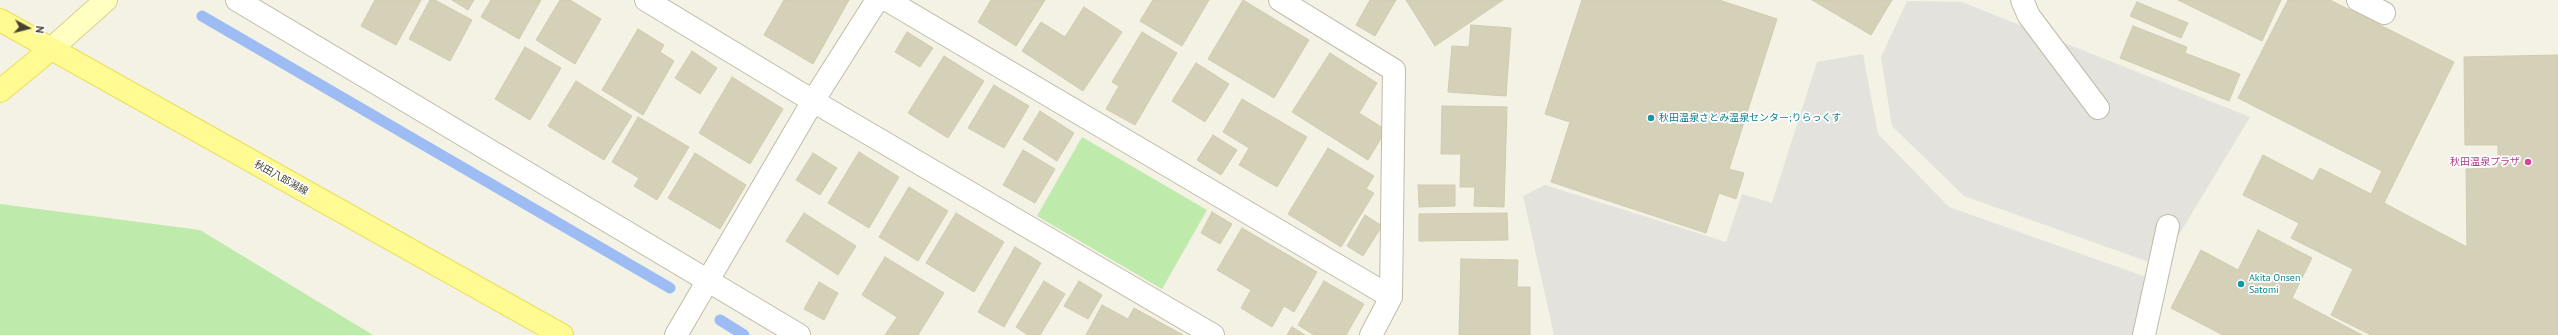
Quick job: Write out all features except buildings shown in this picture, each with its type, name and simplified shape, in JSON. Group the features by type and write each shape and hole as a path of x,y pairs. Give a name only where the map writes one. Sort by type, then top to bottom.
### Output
{"main road":[{"name":"秋田八郎潟線","path":"0,20 562,335"},
{"path":"0,91 51,49"}],"street":[{"path":"51,49 106,0"},
{"path":"237,0 799,335"},
{"path":"646,0 813,101 1212,335"},
{"path":"676,335 813,101 877,0"},
{"path":"887,0 1391,298"},
{"path":"1280,0 1394,70 1391,298 1371,335"},
{"path":"2022,0 2028,16 2098,108"},
{"path":"2358,0 2384,13"},
{"path":"2144,335 2168,226"}],"green space":[{"path":"1082,137 1207,210 1162,289 1037,216"},
{"path":"0,204 200,230 373,335 0,335"}],"shaded area":[{"path":"1907,1 1962,2 2250,117 2160,266 1964,196 1892,126 1881,57"},
{"path":"1863,54 1878,134 1949,207 2146,277 2132,335 1554,335 1523,196 1545,185 1726,242 1742,194 1772,203 1817,62"}],"waterway":[{"path":"202,16 670,288"},
{"path":"720,320 744,335"}],"place":[{"name":"秋田温泉さとみ温泉センター;りらっくす","path":"1651,118"},
{"name":"秋田温泉プラザ","path":"2528,162"},
{"name":"Akita Onsen Satomi","path":"2241,284"}]}
